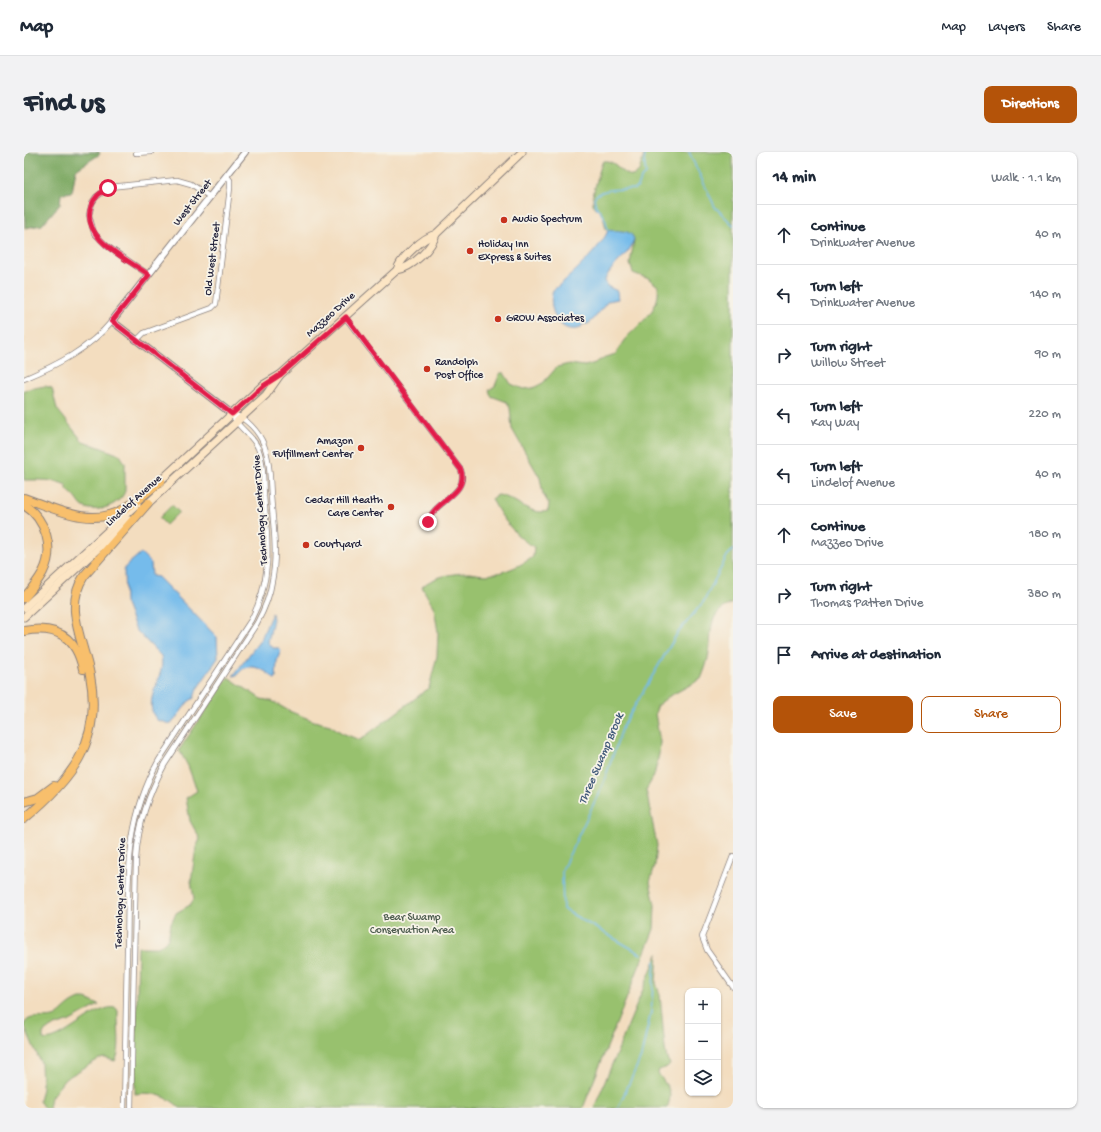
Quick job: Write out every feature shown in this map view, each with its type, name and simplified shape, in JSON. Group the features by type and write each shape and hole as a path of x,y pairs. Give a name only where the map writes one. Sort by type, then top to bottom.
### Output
{"highway":[{"path":"24,498 76,515 87,517 104,516 117,513 131,505 161,480"},
{"path":"24,820 51,796 65,781 82,752 90,729 92,689 74,610 77,589 84,576 148,503"},
{"path":"24,505 32,512 43,526 48,550 42,574 24,598"},
{"path":"24,631 48,630 58,632 71,642 78,653 83,666 87,685 86,720 81,741 67,770 44,795 24,802"}],"main road":[{"name":"Mazzeo Drive","path":"250,398 266,383 280,375 346,317 397,270 402,260 428,236 436,234 522,152"},
{"name":"Mazzeo Drive","path":"258,402 272,389 280,375"},
{"name":"Lindelof Avenue","path":"24,608 250,398"},
{"name":"Lindelof Avenue","path":"24,617 258,402"}],"street":[{"path":"136,153 151,152"},
{"name":"West Street","path":"112,321 210,198 244,152"},
{"name":"Old West Street","path":"137,340 144,333 212,308 216,304 230,188 230,180 227,176"},
{"path":"149,275 108,246 94,233 89,215 92,203 96,197 105,189 113,187 177,180 191,184 210,198"},
{"path":"346,317 461,470 463,477 460,486 433,511 428,522"},
{"path":"24,379 52,367 74,354 101,333 112,321 232,414"},
{"name":"Technology Center Drive","path":"131,1108 136,860 142,820 150,794 165,764 257,624 266,604 273,580 275,549 267,453 258,434 232,414"},
{"name":"Technology Center Drive","path":"124,1108 129,859 135,819 153,771 251,620 260,602 266,578 268,543 261,460 255,443 239,420"},
{"path":"733,856 705,925 702,937 707,950 733,987"}],"green space":[{"path":"24,152 99,152 100,154 76,170 72,192 61,194 60,204 42,225 25,228"},
{"name":"Bear Swamp Conservation Area","path":"645,152 733,152 733,603 724,607 718,612 712,623 708,659 701,679 668,697 658,705 655,713 660,742 659,754 654,776 646,790 657,845 655,865 650,882 655,905 654,929 583,1108 180,1108 170,1100 159,1095 147,1093 135,1094 138,947 158,947 168,939 171,923 176,913 190,905 194,899 191,881 196,848 200,839 190,821 186,798 197,791 188,766 179,750 228,677 261,699 272,701 289,711 314,721 330,725 342,733 360,740 429,688 437,656 438,632 434,608 422,587 432,580 450,575 469,573 487,575 503,572 533,557 534,547 521,538 511,528 494,504 492,498 498,495 504,496 528,509 541,512 548,511 549,504 543,494 540,478 512,429 510,408 507,402 491,396 489,390 495,386 500,373 504,373 511,384 523,389 533,388 543,383 557,367 569,364 585,366 616,354 625,340 653,309 658,295 658,286 649,279 633,273 630,264 634,240 618,231 606,229 603,216 593,204 593,195 603,161 611,162 625,173 633,176 639,171"},
{"path":"45,386 52,388 57,409 83,441 120,455 125,463 125,491 119,500 109,506 97,509 86,508 81,505 74,495 68,491 66,485 51,481 24,480 24,390"},
{"path":"172,505 179,512 166,525 159,518"},
{"path":"658,953 656,983 660,995 665,1049 667,1059 670,1064 659,1070 658,1073 670,1093 667,1108 594,1108"},
{"path":"80,999 86,999 99,1005 68,1022 51,1027 43,1033 43,1039 50,1039 59,1036 99,1012 108,1008 116,1008 118,1011 119,1038 117,1057 115,1061 105,1058 99,1059 65,1079 51,1097 49,1108 44,1108 39,1101 42,1088 41,1063 24,1025 26,1021 33,1018 56,1016 69,1005"}],"water":[{"path":"608,230 630,233 634,239 629,250 608,274 605,280 607,286 617,291 618,299 608,301 588,324 583,324 580,328 566,328 560,324 553,311 553,290 567,279 592,253 605,237"},
{"path":"141,553 151,563 152,576 158,577 217,637 218,658 197,689 194,698 188,702 170,724 157,720 151,705 152,696 161,672 161,656 136,630 125,602 124,570 127,565"},
{"path":"272,613 273,619 268,642 273,648 279,648 281,650 277,661 276,679 268,673 255,667 247,667 237,675 233,676 261,639"}],"waterway":[{"path":"608,230 605,219 596,206 594,198 601,192 619,189 635,189 638,187 641,179 646,174 644,160 646,152"},
{"name":"Three Swamp Brook","path":"689,152 715,207 733,225"},
{"name":"Three Swamp Brook","path":"641,954 563,909 562,870 603,784 623,726 677,634 704,601 727,556 733,550"},
{"name":"Three Swamp Brook","path":"618,1108 641,1057 651,1012 655,960"}],"place":[{"name":"Audio Spectrum","path":"504,220"},
{"name":"Holiday Inn Express & Suites","path":"470,251"},
{"name":"GROW Associates","path":"498,319"},
{"name":"Randolph Post Office","path":"427,369"},
{"name":"Amazon Fulfillment Center","path":"361,448"},
{"name":"Cedar Hill Health Care Center","path":"391,507"},
{"name":"Courtyard","path":"306,545"}],"route":[{"path":"108,188 102,191 92,203 89,215 91,227 94,233 108,246 149,275 112,321 232,414 270,380 280,375 346,317 460,467 463,477 460,486 433,511 428,522"}]}
